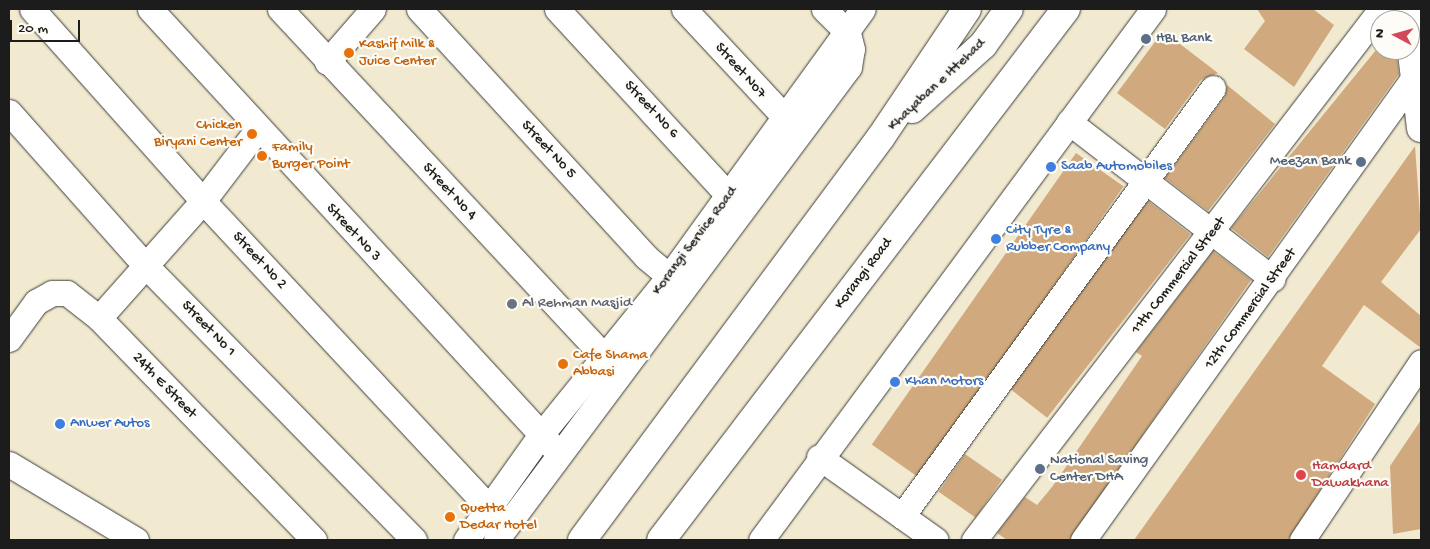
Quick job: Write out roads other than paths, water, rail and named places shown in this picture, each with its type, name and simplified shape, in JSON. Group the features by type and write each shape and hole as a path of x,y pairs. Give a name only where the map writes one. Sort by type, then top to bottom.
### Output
{"main road":[{"path":"582,540 881,137 967,9"},
{"name":"Khayaban e Ittehad","path":"881,137 984,45 1009,9"},
{"name":"Korangi Road","path":"661,540 1066,9"},
{"path":"1414,60 1421,128"}],"street":[{"name":"Street No 2","path":"32,9 203,201 490,509"},
{"name":"Street No 3","path":"150,9 257,130 540,436 560,453"},
{"name":"Street No 4","path":"280,9 327,62 614,362"},
{"path":"327,62 373,9"},
{"name":"Street No 5","path":"419,9 675,282"},
{"name":"Street No 6","path":"557,9 737,204"},
{"name":"Street No7","path":"684,9 792,126"},
{"path":"824,9 848,34"},
{"path":"496,540 560,453 614,362 737,204 792,126 863,9"},
{"path":"761,540 819,457 1153,9"},
{"name":"11th Commercial Street","path":"974,540 1212,235 1380,9"},
{"path":"902,516 1213,88"},
{"name":"12th Commercial Street","path":"1083,540 1273,279 1418,89"},
{"name":"Street No 1","path":"9,112 144,264 414,540"},
{"path":"1069,122 1144,184 1273,279"},
{"path":"99,318 144,264 203,201 257,130"},
{"name":"24th E Street","path":"9,339 22,316 52,293 67,293 99,318 314,540"},
{"path":"466,540 490,509 540,436 614,362"},
{"path":"1303,540 1421,362"},
{"path":"819,457 936,540"},
{"path":"9,464 136,540"}],"place":[{"name":"HBL Bank","path":"1146,39"},
{"name":"Kashif Milk & Juice Center","path":"349,53"},
{"name":"Chicken Biryani Center","path":"252,134"},
{"name":"Family Burger Point","path":"262,156"},
{"name":"Meezan Bank","path":"1361,162"},
{"name":"Saab Automobiles","path":"1051,167"},
{"name":"City Tyre & Rubber Company","path":"996,239"},
{"name":"Al Rehman Masjid","path":"512,304"},
{"name":"Cafe Shama Abbasi","path":"563,364"},
{"name":"Khan Motors","path":"895,382"},
{"name":"Anwer Autos","path":"60,424"},
{"name":"National Saving Center DHA","path":"1040,469"},
{"name":"Hamdard Dawakhana","path":"1301,475"},
{"name":"Quetta Dedar Hotel","path":"450,517"}]}
